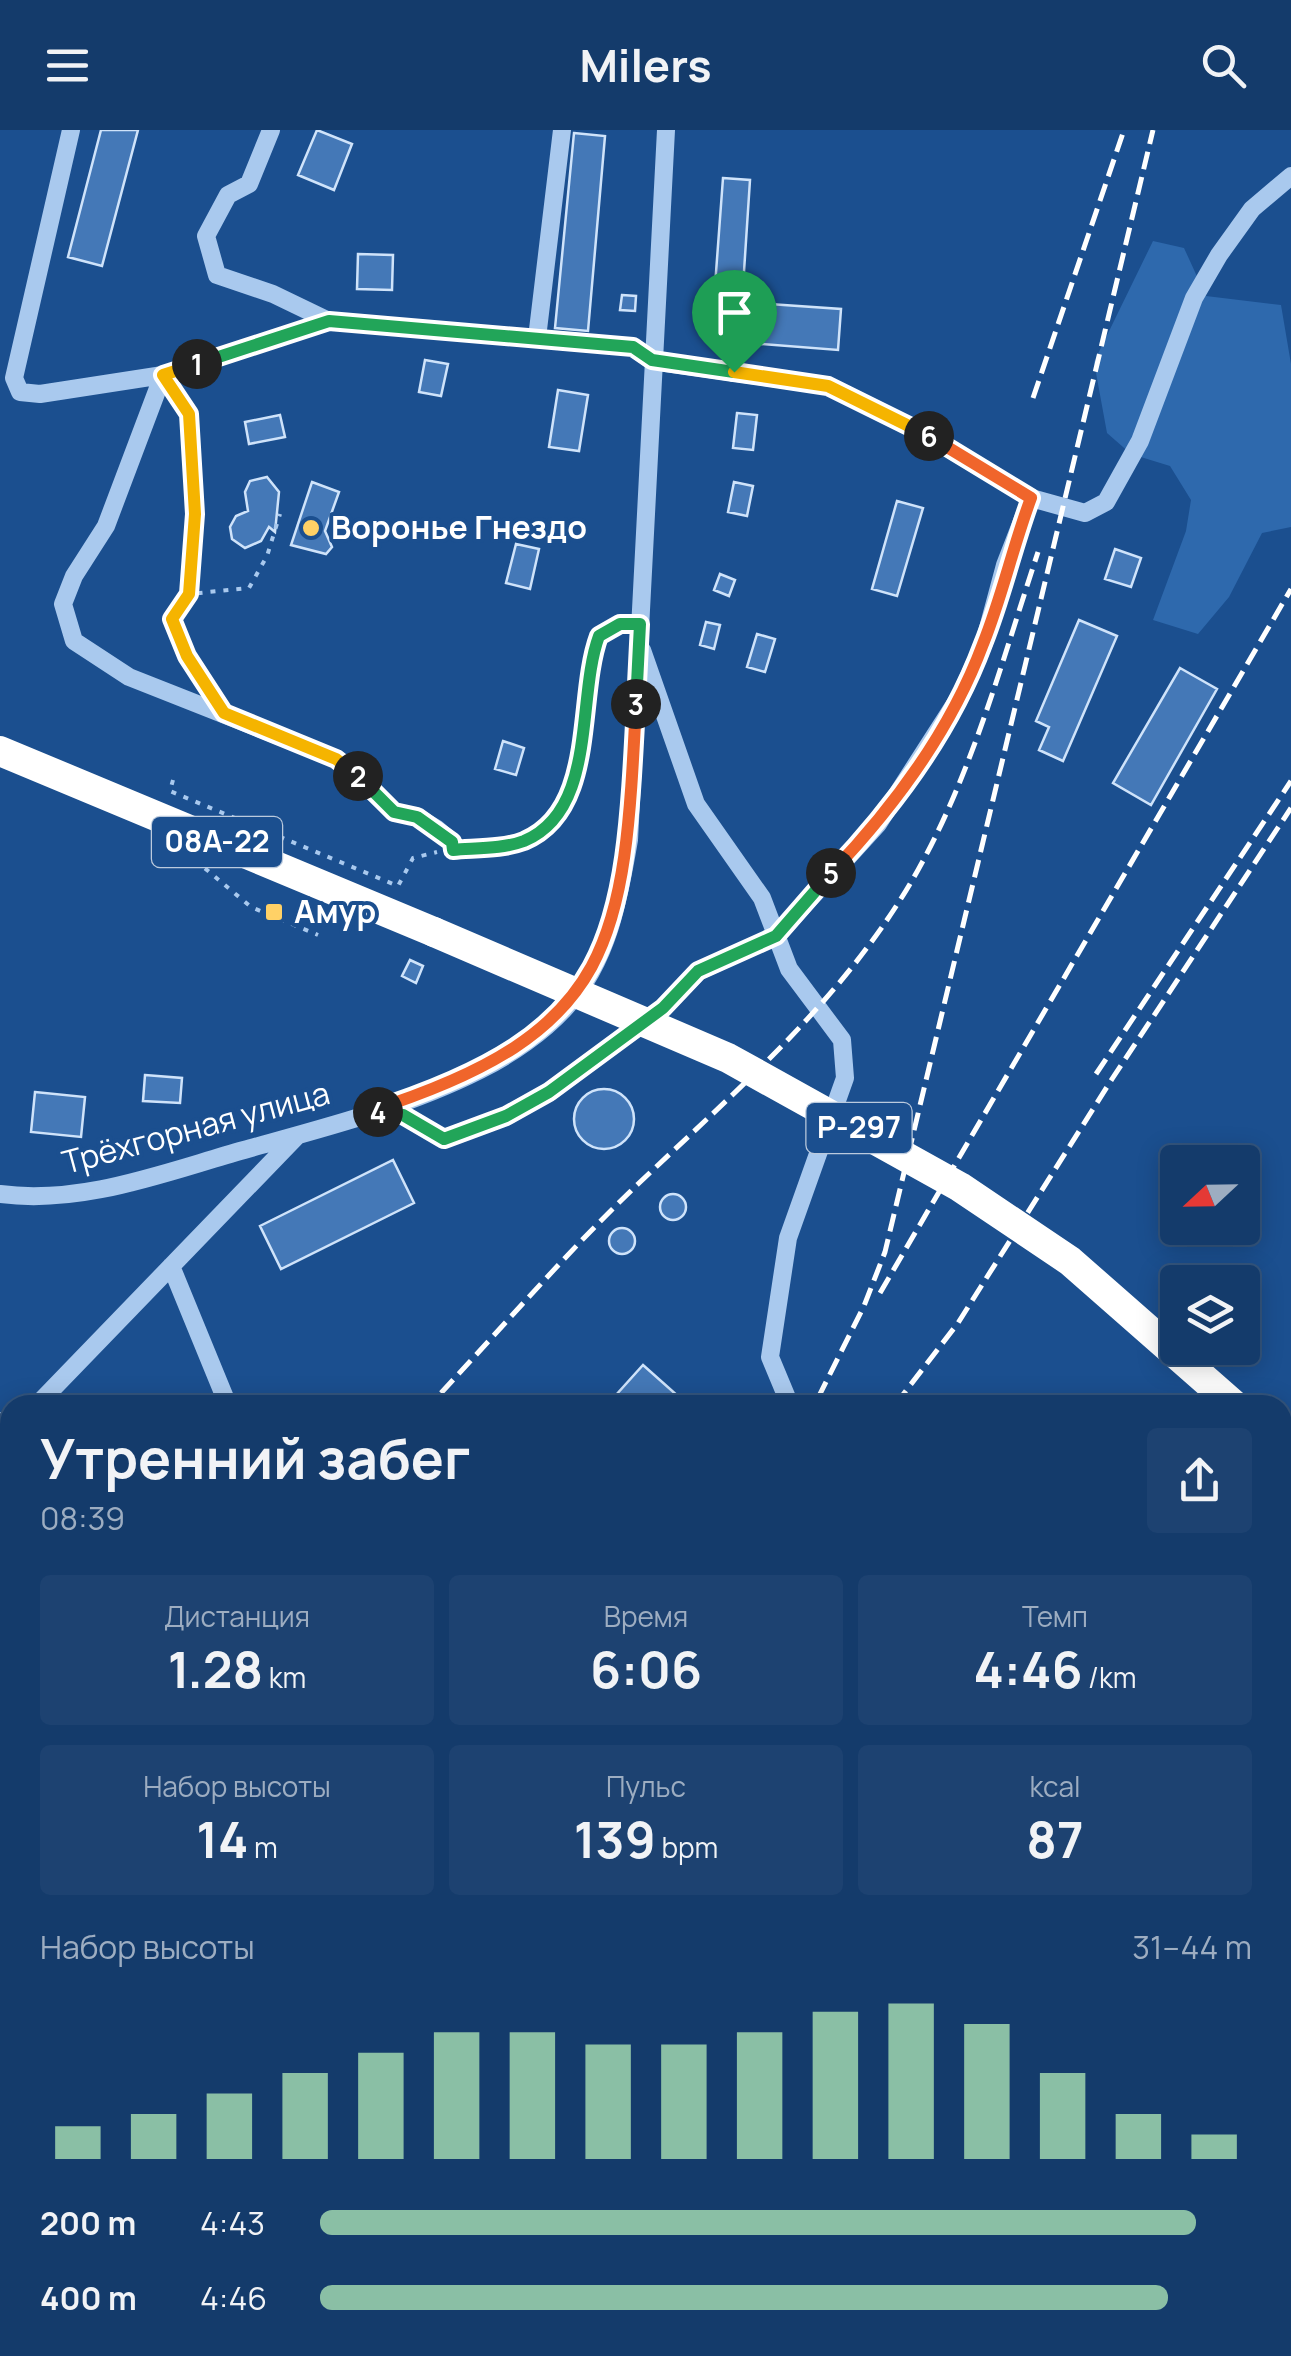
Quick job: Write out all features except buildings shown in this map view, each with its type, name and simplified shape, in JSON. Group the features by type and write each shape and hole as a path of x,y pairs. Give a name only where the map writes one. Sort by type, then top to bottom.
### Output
{"highway":[{"name":"08А-22","path":"0,751 434,932"},
{"name":"Р-297","path":"434,932 728,1058 945,1178 1070,1261 1223,1395"}],"street":[{"path":"71,130 14,378 20,392 40,394 163,375 329,321"},
{"path":"272,130 249,184 228,195 206,236 218,275 273,294 329,321 633,347 652,360 828,386 918,430 1031,498 1085,512 1106,502 1140,440 1194,298 1252,208 1291,176"},
{"path":"536,338 562,130"},
{"name":"Трёхгорная улица","path":"0,1194 34,1198 102,1190 299,1134 481,1070 531,1038 566,1007 593,966 617,911 630,840 666,130"},
{"path":"163,375 106,526 74,576 64,604 74,641 129,677 336,759 394,812 417,817 437,829 452,842 453,850"},
{"path":"370,1111 403,1115 444,1139 506,1116 549,1092 663,1008 698,971 776,936 878,824 960,696 984,643 1005,566 1031,498"},
{"path":"640,644 658,685 690,789 741,862 789,970 836,1029 846,1059 846,1078 788,1238 770,1357 786,1395"},
{"path":"47,1395 299,1134"},
{"path":"171,1266 224,1395"}],"path":[{"path":"163,375 189,414 195,514 189,594 172,619 187,656 224,713"},
{"path":"189,594 249,588 267,556 280,514"},
{"path":"173,780 170,791 398,886 412,858 524,841 549,824 578,777 590,659 599,636 620,624 640,624"},
{"path":"191,857 252,907 318,934"}],"shaded area":[{"path":"1153,241 1184,248 1206,296 1281,305 1291,364 1291,527 1262,533 1229,597 1198,634 1153,620 1186,531 1191,500 1170,466 1131,454 1107,433 1094,362"}],"railway":[{"path":"1033,398 1124,130"},
{"path":"820,1395 864,1306 885,1252 1153,130"},
{"path":"441,1393 587,1235 790,1037 859,958 890,915 918,870 955,793 1038,552"},
{"path":"880,1293 1291,589"},
{"path":"1096,1074 1291,781"},
{"path":"903,1395 958,1323 1112,1079 1291,808"}],"place":[{"name":"Воронье Гнездо","path":"311,528"},
{"name":"Амур","path":"274,912"}],"route":[{"path":"329,321 633,347 652,360 734,372 828,386 918,430 1031,498 1005,566 984,643 960,696 878,824 776,936 698,971 663,1008 549,1092 506,1116 444,1139 403,1115 370,1111 481,1070 531,1038 566,1007 593,966 617,911 630,840 640,624 620,624 599,636 590,659 578,777 549,824 524,841 453,850 452,842 437,829 417,817 394,812 336,759 224,713 187,656 172,619 189,594 195,514 189,414 163,375 329,321"}]}
